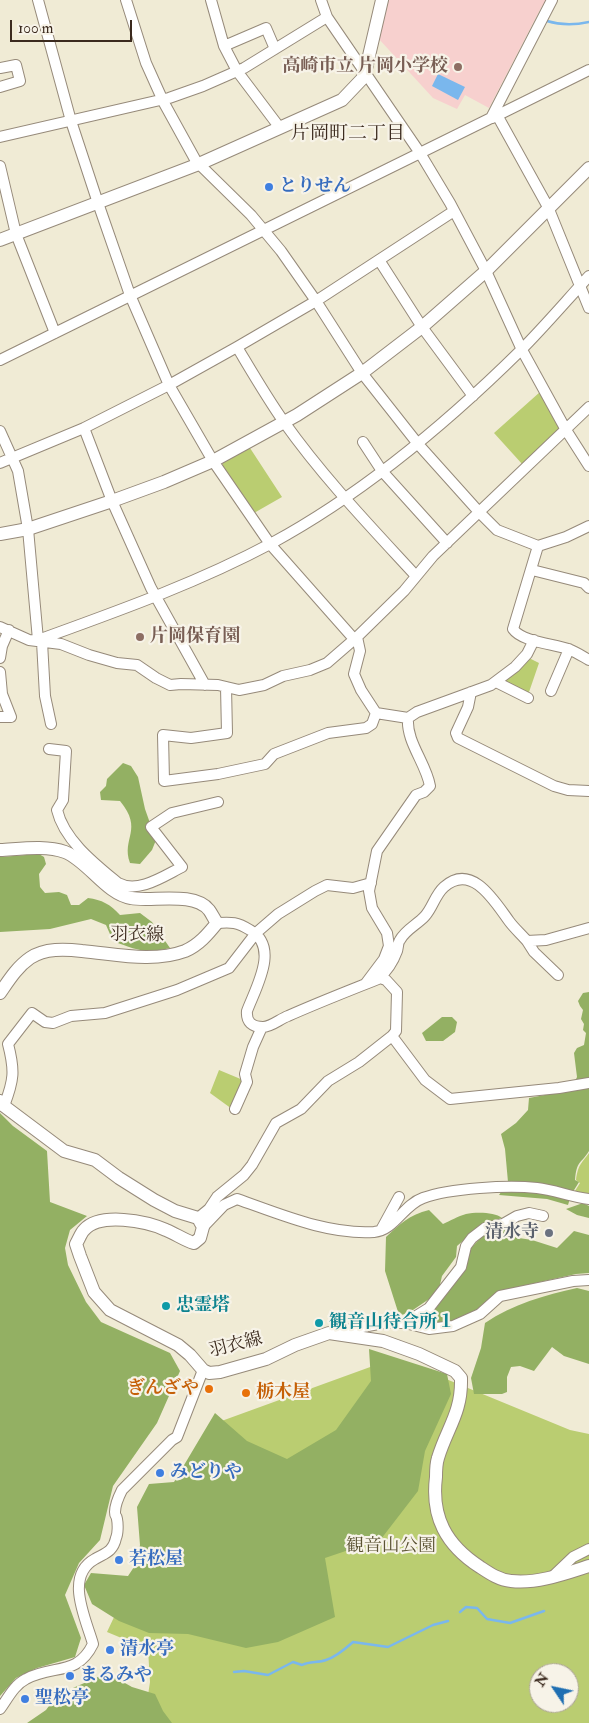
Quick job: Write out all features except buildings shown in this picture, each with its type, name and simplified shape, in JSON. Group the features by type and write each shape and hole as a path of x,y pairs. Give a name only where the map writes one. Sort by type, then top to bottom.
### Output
{"street":[{"path":"38,0 71,121 98,203 130,295 169,385 213,461 270,544 355,638 360,651 354,674 361,690 376,713 408,718 417,712 496,682 527,654 534,640"},
{"path":"126,0 139,44 162,99 198,164 251,216 281,251 316,301 362,373 418,444 497,530 538,546 571,535 589,526"},
{"path":"211,0 224,46 237,71 280,128"},
{"path":"321,0 327,16 420,153 454,210 486,271 522,350 566,430 589,466"},
{"path":"0,240 198,164 342,100 362,79 365,73 382,0"},
{"path":"494,117 552,0"},
{"path":"0,137 169,98 203,86 237,71 327,16"},
{"path":"224,46 266,28 275,49"},
{"path":"0,68 16,65 20,81 0,87"},
{"path":"0,360 589,70"},
{"path":"494,117 548,207 589,308"},
{"path":"0,166 16,234 55,333"},
{"path":"0,534 28,529 164,482 213,461 284,422 362,373 422,327 486,271 589,168"},
{"path":"0,463 84,428 169,385 316,301 454,210"},
{"path":"379,260 422,327 474,396"},
{"path":"40,641 185,585 270,544 344,499 418,444 474,396 522,350 589,276"},
{"path":"236,347 284,422 344,499 416,576"},
{"path":"0,658 4,629 29,640 61,644 117,663 137,665 170,685 218,685 239,690 264,684 283,676 310,670 327,663 404,591 433,556 589,407"},
{"path":"84,428 112,501 156,597 205,685"},
{"path":"0,431 18,471 28,529 45,696 51,724"},
{"path":"363,442 382,471 447,543"},
{"path":"538,546 514,629 517,633 534,640 569,649 589,660"},
{"path":"532,570 584,583 589,588"},
{"path":"551,691 569,649"},
{"path":"0,672 1,694 11,717 0,717"},
{"path":"496,682 528,698"},
{"path":"226,687 227,733 191,738 163,736 164,781 218,774 265,764 274,754 328,733 366,728 372,724 376,713"},
{"path":"470,692 468,707 456,734 458,738 554,786 568,790 589,790"},
{"path":"363,985 384,959 389,946 387,933 372,908 369,891 377,851 416,796 430,786 410,736 408,718"},
{"path":"49,748 66,751 63,800 57,810 60,822 83,852 115,886 129,888 150,883 182,868 151,827 172,813 218,802"},
{"path":"0,850 43,848 66,852 130,898 176,897 208,908 217,923 239,923 256,933 266,952 259,980 247,1011 249,1022 256,1026 266,1027 286,1016 380,978 394,958 399,940 426,915 437,895 444,887 460,879 474,882 487,891 534,952 558,976"},
{"path":"200,1222 154,1200 95,1160 64,1151 2,1104 10,1092 14,1072 8,1044 32,1013 45,1022 53,1023 71,1016 105,1013 177,990 229,968 256,933 278,914 327,885 353,888 371,883"},
{"name":"羽衣線","path":"0,992 16,971 31,957 50,950 67,949 138,957 160,956 186,950 206,937 217,923"},
{"path":"527,941 546,940 589,928"},
{"path":"200,1222 217,1197 248,1170 276,1124 301,1109 328,1081 359,1062 396,1031 397,992 386,980 380,978"},
{"path":"235,1109 247,1082 245,1074 252,1047 262,1027"},
{"path":"392,1036 426,1080 450,1099 559,1088 589,1083"},
{"path":"200,1222 237,1199 308,1224 356,1232 388,1228 409,1205 422,1198 444,1192 531,1188 589,1199"},
{"path":"381,1230 399,1196"},
{"path":"405,1323 429,1308 461,1267 466,1246 484,1228 503,1224 517,1216 529,1213 543,1216"},
{"name":"羽衣線","path":"200,1222 200,1238 194,1243 164,1229 135,1221 97,1221 84,1230 76,1244 94,1292 110,1310 178,1345 203,1370 209,1373 220,1372 266,1359 295,1345 329,1333 383,1341 419,1354 455,1371 461,1378 458,1409 438,1459 434,1490 436,1513 446,1535 470,1560 494,1576 509,1581 529,1582 589,1566"},
{"path":"329,1333 384,1323 405,1323 429,1329 453,1326 480,1314 500,1296 573,1281 589,1280"},
{"path":"0,1708 14,1689 26,1679 79,1663 88,1655 93,1644 80,1601 79,1586 81,1573 96,1558 108,1554 116,1539 117,1518 115,1513 122,1490 177,1437 203,1370"},
{"path":"552,1577 573,1557 589,1549"}],"shaded area":[{"name":"高崎市立 片岡小学校","path":"388,0 548,0 545,6 542,6 489,108 465,95 457,109 433,98 378,38"}],"green space":[{"path":"540,392 561,427 560,431 523,465 494,433"},
{"path":"250,448 282,497 254,513 223,466 223,462"},
{"path":"527,657 539,663 528,695 503,681"},
{"path":"123,763 131,766 138,777 145,809 156,840 152,850 140,864 130,863 128,847 131,827 127,811 120,801 101,800 100,792 106,786 107,779"},
{"path":"39,854 44,857 46,864 39,874 40,887 45,893 59,892 67,895 71,905 79,905 88,898 106,903 120,915 140,913 152,922 170,948 147,951 121,944 113,941 106,925 91,919 50,929 0,932 0,857"},
{"path":"589,992 589,1151 579,1163 577,1169 575,1180 579,1182 571,1195 568,1205 547,1199 499,1195 508,1182 505,1149 501,1134 516,1123 528,1110 529,1098 571,1090 577,1077 574,1053 577,1048 584,1045 586,1033 583,1030 584,1024 581,1019 583,1010 578,1001 583,993"},
{"path":"442,1017 452,1017 457,1022 455,1032 443,1041 426,1041 422,1033"},
{"path":"219,1070 243,1080 232,1109 210,1093"},
{"path":"0,1113 13,1126 47,1151 50,1202 87,1216 70,1230 65,1248 68,1265 86,1302 101,1322 170,1353 180,1371 157,1423 113,1486 100,1540 79,1563 65,1595 81,1638 75,1657 37,1668 16,1678 0,1696"},
{"path":"589,1153 589,1193 573,1194 580,1183 576,1180 579,1168"},
{"path":"583,1203 589,1206 589,1218 577,1215 566,1209"},
{"path":"429,1210 443,1224 470,1213 490,1214 502,1218 482,1224 457,1246 456,1257 442,1276 438,1293 407,1314 399,1315 385,1271 386,1237 410,1217"},
{"path":"511,1225 519,1238 557,1248 574,1231 589,1235 589,1273 576,1274 504,1290 481,1309 451,1322 430,1324 413,1322 433,1312 465,1269 471,1248 485,1233"},
{"path":"577,1288 589,1291 589,1364 564,1356 552,1347 534,1371 520,1366 511,1367 507,1377 507,1392 502,1394 474,1394 471,1378 481,1348 485,1323 507,1310 530,1301"},
{"path":"369,1349 447,1374 451,1394 425,1451 418,1491 381,1539 325,1558 335,1617 278,1642 246,1648 188,1634 149,1633 119,1621 92,1604 84,1585 91,1573 128,1576 136,1564 140,1545 137,1507 149,1484 174,1482 215,1413 247,1441 287,1459 336,1430 371,1381"},
{"name":"観音山公園","path":"395,1358 570,1430 589,1434 589,1723 31,1723 148,1695 150,1682 148,1649 107,1632 149,1543 216,1423"},
{"path":"107,1673 132,1687 155,1694 163,1711 172,1723 27,1723 46,1710 57,1695"}],"water":[{"path":"438,74 465,87 458,100 432,86"}],"waterway":[{"path":"547,21 568,24 589,22"},
{"path":"460,1612 466,1607 477,1608 487,1619 510,1623 544,1611"},
{"path":"234,1672 244,1671 268,1675 293,1662 302,1665 330,1659 353,1642 388,1647 433,1625 448,1621"}],"place":[{"name":"高崎市立 片岡小学校","path":"458,67"},
{"name":"とりせん","path":"269,187"},
{"name":"片岡保育園","path":"140,637"},
{"name":"清水寺","path":"549,1233"},
{"name":"忠霊塔","path":"166,1306"},
{"name":"観音山待合所１","path":"319,1323"},
{"name":"ぎんざや","path":"209,1389"},
{"name":"栃木屋","path":"246,1393"},
{"name":"みどりや","path":"160,1473"},
{"name":"若松屋","path":"119,1560"},
{"name":"清水亭","path":"110,1650"},
{"name":"まるみや","path":"70,1676"},
{"name":"聖松亭","path":"25,1699"}],"district":[{"name":"片岡町二丁目","path":"348,135"}]}
